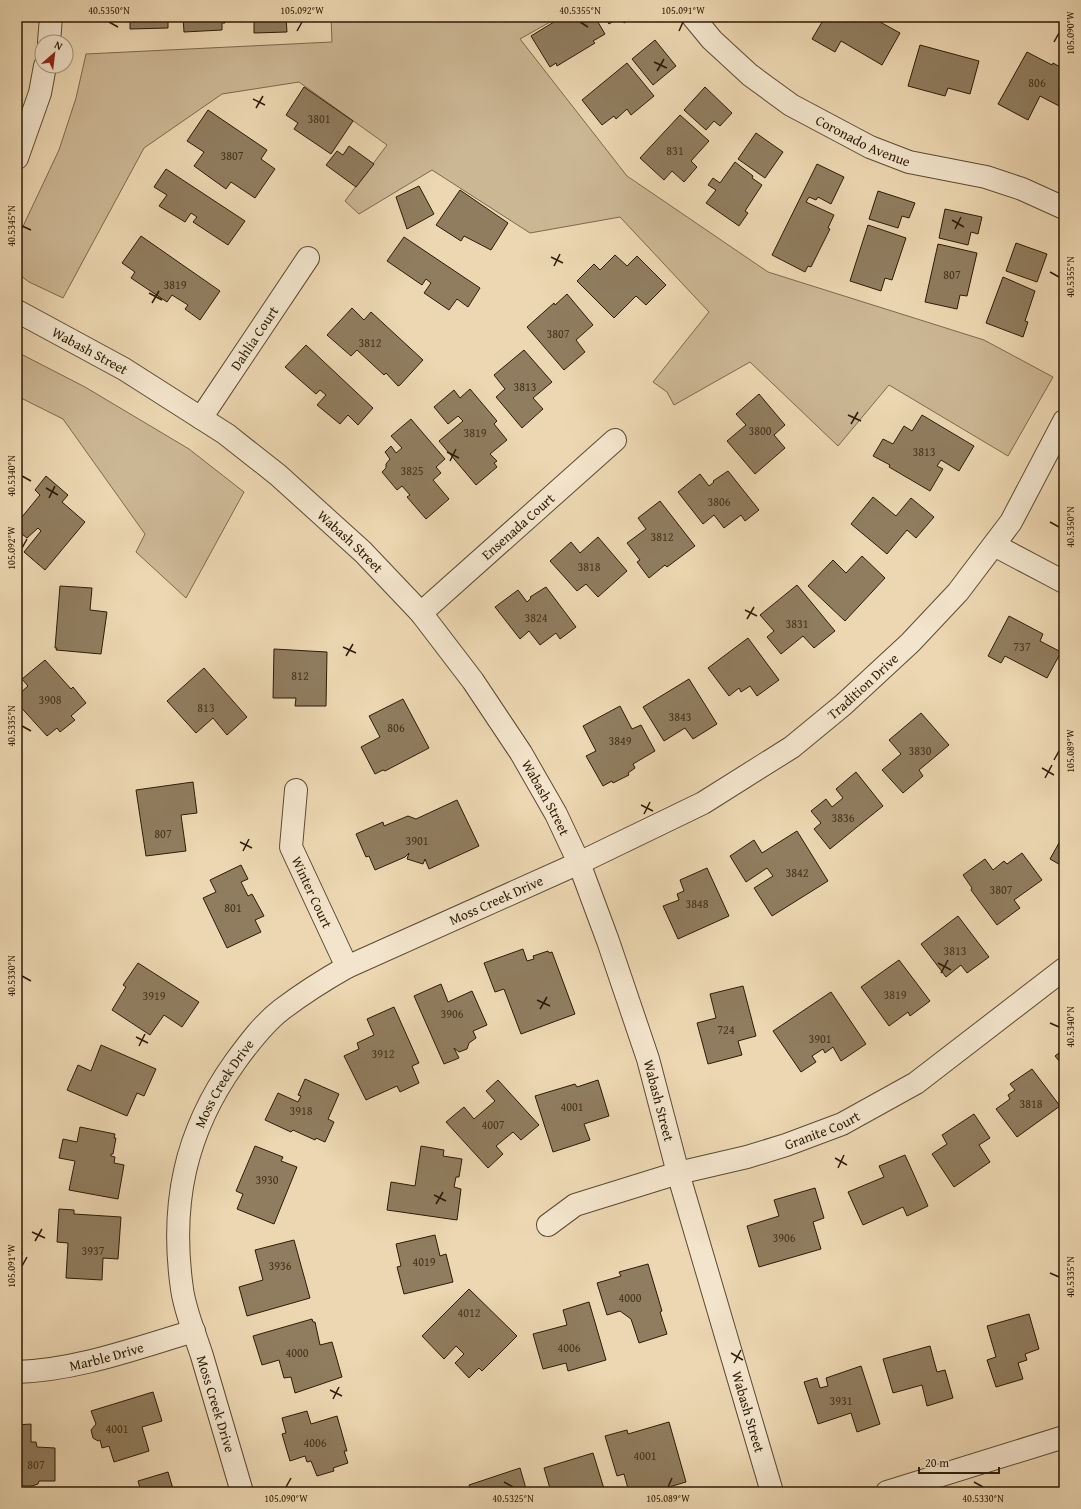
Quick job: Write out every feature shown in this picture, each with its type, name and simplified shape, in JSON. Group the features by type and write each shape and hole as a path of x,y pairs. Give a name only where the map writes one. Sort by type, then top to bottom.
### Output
{"street":[{"path":"49,34 51,17"},
{"name":"Coronado Avenue","path":"693,17 712,40 750,75 792,105 870,147 909,162 986,177 1022,189 1064,208"},
{"path":"17,158 40,94 44,74"},
{"name":"Dahlia Court","path":"201,418 308,258"},
{"name":"Wabash Street","path":"17,311 124,369 226,434 278,475 363,552 421,613 473,681 521,753 556,814 579,863 608,941 648,1059 678,1174 772,1492"},
{"name":"Tradition Drive","path":"579,863 703,803 792,748 843,705 910,644 958,592 1011,522 1064,421"},
{"name":"Ensenada Court","path":"421,613 615,440"},
{"path":"994,544 1064,582"},
{"name":"Winter Court","path":"296,790 291,848 347,967"},
{"name":"Moss Creek Drive","path":"242,1492 183,1290 177,1241 179,1205 189,1154 203,1115 217,1087 247,1045 280,1011 317,984 347,967 579,863"},
{"name":"Granite Court","path":"548,1225 575,1204 678,1174 780,1147 842,1124 916,1083 1064,969"},
{"name":"Marble Drive","path":"17,1372 42,1371 70,1367 194,1331"},
{"path":"887,1492 1064,1437"}],"shaded area":[{"path":"331,17 559,17 520,39 627,176 768,272 984,340 1053,377 1008,456 889,385 838,446 750,362 674,405 667,392 653,382 709,312 620,217 530,233 432,170 359,214 345,201 387,145 299,82 222,94 144,148 63,298 29,282 17,273 17,239 59,150 76,98 86,54 332,42"},
{"path":"17,352 85,387 189,449 244,492 186,598 136,552 145,534 63,419 17,396"}],"building":[{"path":"127,17 168,17 168,28 130,29 130,21 127,22"},
{"path":"183,17 224,17 225,23 222,23 222,30 184,32"},
{"path":"254,17 286,17 287,32 254,33"},
{"path":"562,17 595,17 605,34 593,41 595,43 557,66 556,63 550,67 531,36"},
{"path":"605,17 620,17 609,24"},
{"path":"621,17 633,17 624,23"},
{"path":"825,17 871,17 900,33 882,65 841,41 835,52 812,39"},
{"path":"655,40 676,66 653,85 632,59"},
{"path":"920,45 979,61 970,94 948,88 945,96 908,86"},
{"path":"1027,52 1052,65 1053,63 1064,69 1064,102 1061,107 1040,96 1028,120 998,104"},
{"path":"627,63 654,96 631,115 627,109 616,119 614,116 602,125 582,100"},
{"path":"304,87 353,121 331,154 294,129 298,123 286,115"},
{"path":"705,87 732,113 720,126 714,121 706,130 684,110"},
{"path":"208,110 267,150 261,159 275,169 255,198 231,182 226,189 194,166 204,152 187,141"},
{"path":"680,115 709,141 691,161 697,167 684,182 672,171 664,180 640,158"},
{"path":"756,133 783,152 765,178 738,159"},
{"path":"349,146 374,164 356,187 326,165 337,151 343,155"},
{"path":"735,162 762,185 745,211 748,213 739,226 706,203 716,190 708,185 713,178 720,183"},
{"path":"817,164 844,177 831,204 818,197 816,200 809,197 806,202 834,215 828,228 830,229 811,267 808,266 805,272 772,255"},
{"path":"166,169 245,221 228,245 193,222 197,217 191,213 185,222 159,206 167,195 154,187"},
{"path":"419,186 434,214 407,229 396,197"},
{"path":"460,190 508,223 491,250 464,236 461,241 436,225"},
{"path":"878,191 915,203 909,218 902,216 898,228 869,219"},
{"path":"945,209 982,217 978,234 971,232 968,245 939,238"},
{"path":"868,225 906,238 892,280 885,278 881,291 850,281"},
{"path":"141,236 220,291 200,320 185,309 188,305 172,295 167,302 131,278 135,272 122,263"},
{"path":"404,237 480,288 468,307 457,299 449,310 424,293 431,283 426,279 422,285 387,261"},
{"path":"1016,243 1047,254 1037,282 1006,271"},
{"path":"938,244 977,253 967,296 960,295 957,309 925,302"},
{"path":"615,255 627,266 637,256 666,285 646,305 636,296 614,318 577,281 594,264 600,270"},
{"path":"1003,277 1035,291 1025,321 1028,322 1023,337 986,323"},
{"path":"567,294 593,325 576,340 585,352 564,370 527,327 554,303 555,305"},
{"path":"352,308 364,320 371,312 423,360 400,385 398,386 386,373 384,375 357,350 351,356 327,335"},
{"path":"306,345 373,408 358,425 348,415 340,424 317,405 326,395 320,390 316,394 285,367"},
{"path":"524,350 552,382 533,398 543,409 522,428 496,397 505,389 494,375"},
{"path":"470,389 497,421 494,424 507,440 490,454 497,461 494,463 497,467 476,485 439,441 463,421 458,416 448,424 434,407 454,390 460,398"},
{"path":"759,394 785,425 774,435 785,448 755,474 727,441 746,425 736,414"},
{"path":"922,415 974,446 959,471 941,460 937,466 943,469 930,491 889,467 890,465 873,456 883,439 893,444 904,426 912,431"},
{"path":"411,419 445,459 436,467 441,473 433,480 449,499 426,519 407,497 410,495 402,486 397,490 382,472 386,468 386,464 390,459 385,452 391,446 396,453 402,448 391,436"},
{"path":"728,471 759,510 745,521 741,515 724,528 714,515 703,524 678,492 700,474 709,486 714,482 713,481"},
{"path":"46,476 68,495 62,502 85,522 45,570 24,552 41,531 38,528 27,538 17,530 17,523 40,495 35,490"},
{"path":"873,497 896,516 911,498 934,517 916,538 907,530 887,554 851,524"},
{"path":"660,501 695,546 667,567 665,565 649,578 637,562 640,560 627,543 646,529 638,518"},
{"path":"598,537 627,571 598,597 586,584 577,591 550,561 571,542 580,553"},
{"path":"862,556 885,578 845,621 808,586 833,560 846,573"},
{"path":"797,585 835,631 814,648 803,636 781,654 767,637 774,631 760,615"},
{"path":"60,586 92,588 90,610 107,612 101,654 56,650"},
{"path":"546,587 576,627 560,639 556,633 540,645 529,631 520,639 495,607 518,590 527,602 531,598 530,597"},
{"path":"1009,616 1043,634 1040,641 1061,652 1047,678 1005,656 1001,663 988,656"},
{"path":"748,638 779,680 757,696 750,686 741,692 739,688 729,696 708,668"},
{"path":"274,649 327,652 326,706 295,706 296,698 273,698"},
{"path":"45,660 71,689 73,687 86,703 71,716 75,720 60,732 57,728 47,736 17,703 17,696 28,686 22,679"},
{"path":"204,668 247,717 227,735 213,718 196,733 167,701"},
{"path":"689,679 717,724 693,739 685,728 664,741 643,707"},
{"path":"403,699 429,748 385,771 383,770 375,774 361,747 380,737 369,716"},
{"path":"620,706 632,729 641,725 655,751 633,764 635,768 628,773 629,775 603,786 586,756 596,751 583,726"},
{"path":"921,713 949,745 919,770 923,776 903,793 882,770 901,754 889,740"},
{"path":"856,772 883,806 830,849 814,829 821,823 811,811 826,799 832,807 843,798 836,789"},
{"path":"193,782 197,813 181,815 186,851 146,856 136,790"},
{"path":"457,800 479,846 429,869 425,859 423,864 407,859 409,853 405,857 375,870 369,856 366,857 356,834 383,822 384,826 408,816 416,819"},
{"path":"797,831 828,881 772,916 754,888 773,876 767,868 746,882 730,856 754,840 762,853"},
{"path":"1064,834 1064,867 1050,859"},
{"path":"1022,853 1042,880 1014,900 1020,908 997,925 971,890 972,888 963,875 985,859 993,870 1004,861 1007,864"},
{"path":"241,865 248,879 241,882 248,896 252,894 264,916 255,920 261,932 227,948 203,898 216,892 210,880"},
{"path":"707,868 729,916 678,939 663,906 679,900 677,894 684,891 680,880"},
{"path":"958,916 989,957 967,973 961,965 946,977 921,944"},
{"path":"523,949 527,961 534,959 533,956 548,951 549,953 552,952 575,1014 521,1034 504,989 495,992 484,963"},
{"path":"899,960 930,1001 910,1016 908,1012 889,1026 861,987"},
{"path":"138,963 199,1002 182,1027 164,1015 150,1035 112,1010 126,987 123,985"},
{"path":"441,984 448,1002 472,991 487,1025 473,1031 476,1038 469,1043 467,1049 459,1052 454,1048 459,1058 444,1064 414,996"},
{"path":"743,986 756,1036 738,1041 742,1055 708,1064 697,1023 716,1018 710,994"},
{"path":"831,992 866,1044 841,1061 833,1047 825,1053 823,1049 812,1056 816,1062 801,1072 773,1031"},
{"path":"394,1007 419,1063 412,1066 419,1083 400,1092 397,1086 366,1100 344,1056 359,1049 357,1043 374,1035 367,1019"},
{"path":"101,1045 156,1069 144,1096 137,1093 127,1116 67,1090 78,1065 91,1071"},
{"path":"1064,1049 1064,1067 1055,1056"},
{"path":"1032,1069 1060,1106 1017,1137 996,1109 1010,1099 1008,1095 1015,1090 1010,1084"},
{"path":"305,1079 339,1094 328,1119 334,1122 325,1142 316,1138 315,1140 293,1130 291,1132 265,1120 278,1093 298,1102 301,1096 298,1095"},
{"path":"498,1080 539,1125 521,1140 513,1132 496,1146 503,1154 488,1168 446,1122 464,1107 474,1119 495,1101 486,1091"},
{"path":"598,1080 609,1116 584,1124 590,1140 553,1152 535,1096 575,1084 577,1087"},
{"path":"974,1114 990,1138 979,1145 990,1162 954,1187 932,1154 947,1144 942,1135"},
{"path":"80,1127 115,1134 114,1138 116,1138 113,1154 111,1154 111,1156 115,1157 114,1163 124,1165 118,1199 69,1190 75,1161 59,1158 63,1139 77,1142"},
{"path":"255,1146 283,1157 281,1161 297,1167 274,1224 237,1209 243,1194 236,1191"},
{"path":"421,1146 444,1150 443,1156 462,1159 459,1177 456,1177 454,1187 461,1189 457,1220 387,1210 391,1182 415,1186"},
{"path":"905,1155 928,1206 907,1216 903,1207 863,1225 848,1192 884,1177 879,1166"},
{"path":"815,1188 824,1218 813,1222 821,1249 759,1267 747,1226 779,1216 774,1200"},
{"path":"59,1209 74,1210 74,1214 121,1217 118,1259 103,1258 102,1280 66,1278 68,1243 57,1242"},
{"path":"435,1235 440,1256 446,1254 453,1282 404,1294 397,1267 401,1266 396,1244"},
{"path":"294,1240 310,1298 247,1316 239,1287 263,1280 255,1250"},
{"path":"17,1252 22,1252 17,1298"},
{"path":"648,1264 667,1334 639,1343 631,1319 620,1311 607,1315 597,1283 621,1276 619,1272"},
{"path":"469,1289 517,1336 482,1371 479,1368 469,1378 455,1363 464,1354 456,1346 444,1359 422,1336"},
{"path":"589,1302 606,1360 568,1371 566,1363 543,1369 533,1334 567,1325 563,1310"},
{"path":"1029,1314 1039,1349 1025,1354 1027,1360 1018,1363 1023,1379 996,1387 987,1360 996,1357 987,1326"},
{"path":"312,1319 313,1322 315,1322 320,1345 332,1342 342,1377 295,1393 291,1377 284,1378 279,1360 262,1365 253,1336"},
{"path":"1064,1320 1064,1335 1059,1321"},
{"path":"930,1346 937,1372 945,1370 953,1398 927,1406 922,1385 893,1393 883,1359"},
{"path":"861,1366 880,1424 857,1432 851,1413 818,1424 804,1382 817,1378 820,1388 828,1386 826,1378"},
{"path":"153,1392 162,1421 142,1427 149,1451 114,1462 109,1446 102,1448 100,1440 98,1441 93,1438 91,1430 96,1424 91,1411"},
{"path":"307,1411 311,1424 337,1416 347,1451 344,1451 348,1463 333,1468 334,1471 317,1476 311,1461 307,1462 305,1456 290,1461 282,1434 286,1433 282,1418"},
{"path":"669,1422 686,1482 652,1492 629,1492 624,1474 617,1476 605,1436 627,1430 628,1434"},
{"path":"31,1424 31,1442 36,1442 37,1447 55,1448 55,1481 39,1481 38,1484 32,1486 24,1486 17,1484 17,1425"},
{"path":"593,1453 605,1492 551,1492 544,1468"},
{"path":"520,1468 527,1492 471,1492 469,1485"},
{"path":"168,1472 174,1492 141,1492 138,1481"},
{"path":"447,1489 448,1492 437,1492"}]}
